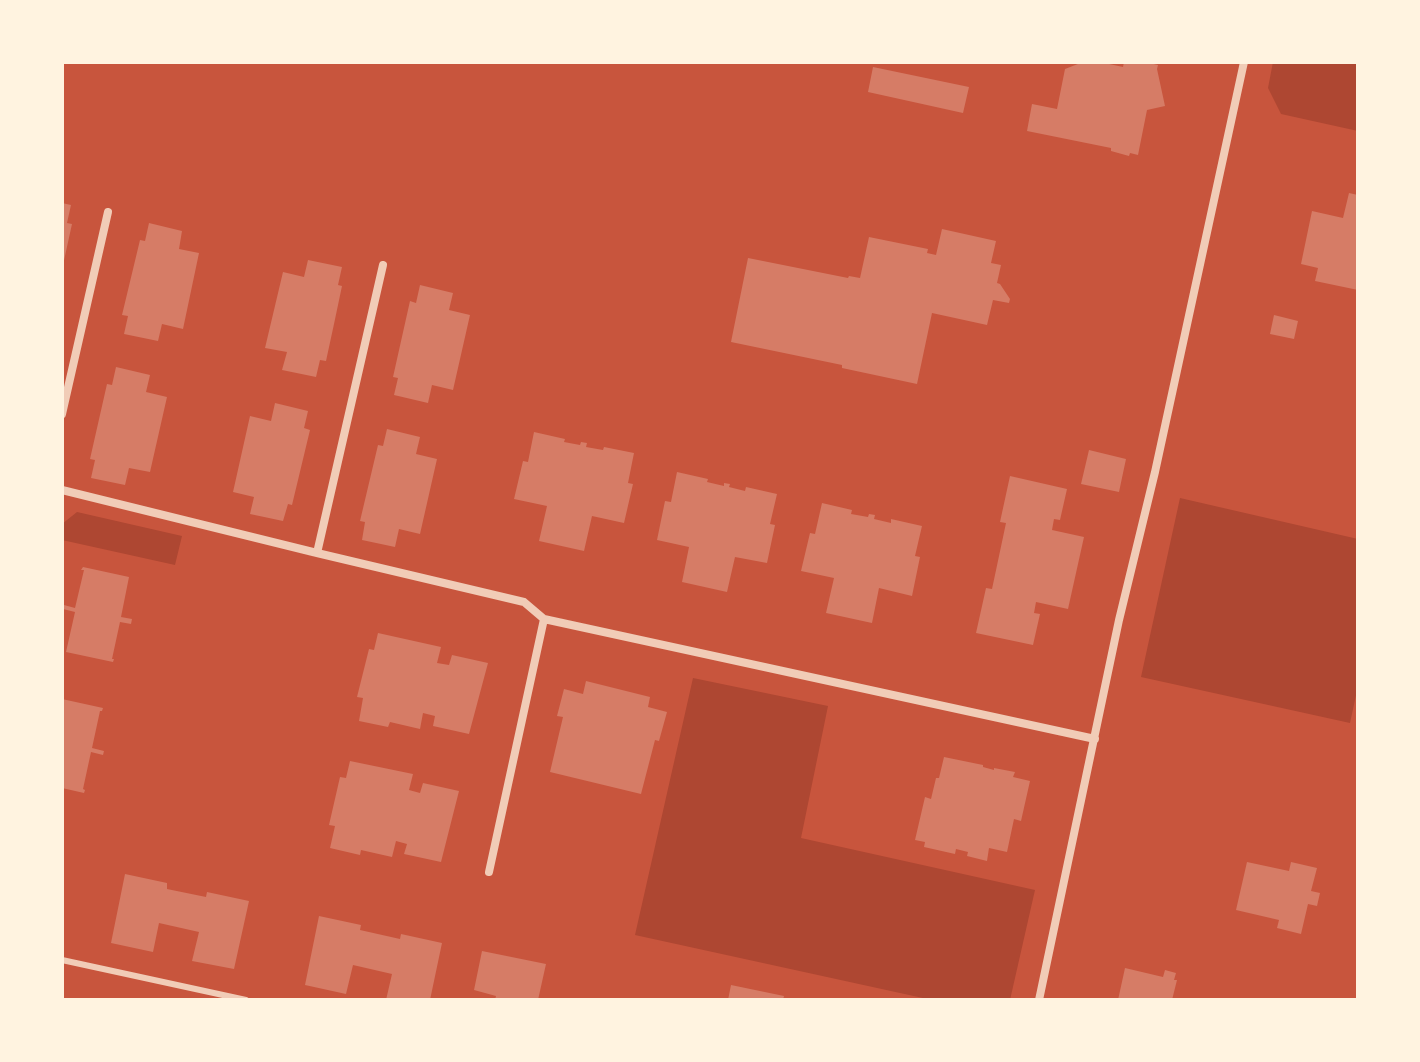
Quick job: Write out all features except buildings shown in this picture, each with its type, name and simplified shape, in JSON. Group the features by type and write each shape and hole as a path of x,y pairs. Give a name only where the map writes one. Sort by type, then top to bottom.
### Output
{"street":[{"path":"1039,1000 1119,620 1158,457 1244,62"},
{"path":"62,414 108,212"},
{"path":"317,553 383,265"},
{"path":"62,490 524,602 544,619 1095,739"},
{"path":"489,872 544,619"}],"lane":[{"path":"62,960 246,1000"}],"shaded area":[{"path":"1273,62 1358,62 1358,131 1281,114 1268,88"},
{"path":"1180,498 1358,539 1358,686 1350,723 1141,677"},
{"path":"77,512 182,536 175,565 62,540 62,524"},
{"path":"693,678 828,706 801,838 1035,890 1010,1000 932,1000 635,935"}]}
